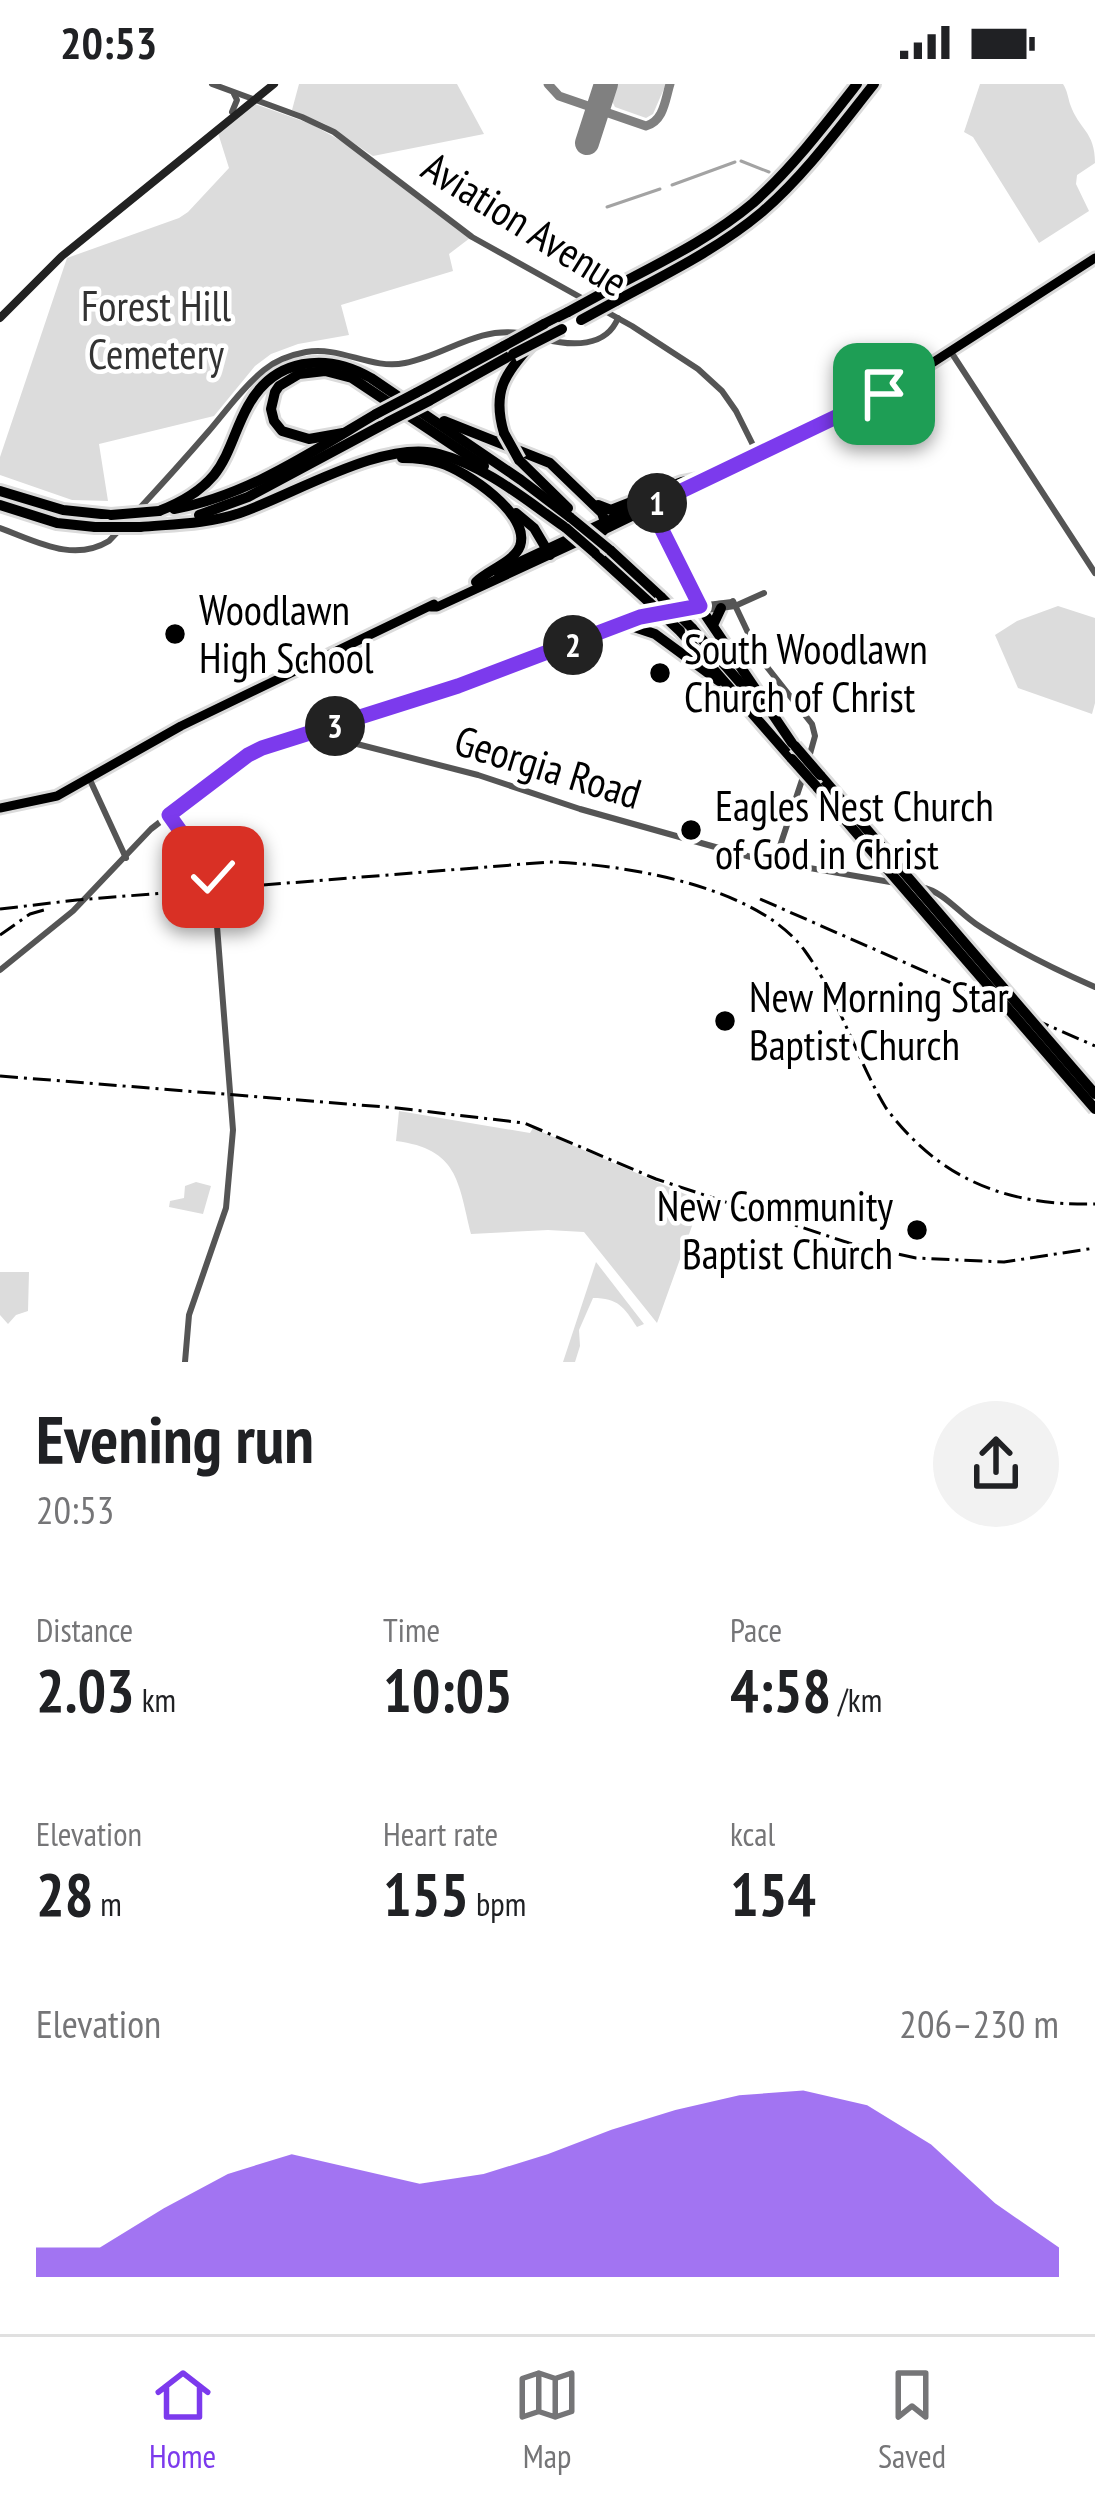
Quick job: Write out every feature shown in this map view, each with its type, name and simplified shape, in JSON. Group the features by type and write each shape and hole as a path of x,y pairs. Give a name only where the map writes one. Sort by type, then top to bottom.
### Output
{"highway":[{"path":"144,526 232,505 424,405 513,352 544,324 744,218 857,84"},
{"path":"0,491 63,510 111,515 159,512 216,499 248,485 416,393 532,344 689,261 795,179 874,84"},
{"path":"513,352 499,410 504,433 519,460 656,608 686,630 793,749 1095,1109"},
{"path":"159,512 197,492 212,477 224,461 246,408 274,376 296,366 330,362 349,366 550,463 593,502 611,510 682,482 708,477"},
{"path":"344,433 309,439 282,431 272,415 275,392 286,380 307,371 352,378 554,519"},
{"path":"424,405 571,520"},
{"path":"0,509 40,524 188,525 234,515 392,452 435,452 477,469 554,519 571,520"},
{"path":"358,464 416,458 459,471 534,528 548,552"},
{"path":"593,502 604,526"},
{"path":"476,581 519,548 519,525 503,506"},
{"path":"712,625 730,605"},
{"path":"655,634 656,608"},
{"path":"701,608 793,749"},
{"path":"631,626 655,634 703,668 793,749"},
{"path":"686,630 752,711"},
{"path":"888,862 1095,1094"}],"main road":[{"path":"0,314 62,256 271,84"},
{"path":"256,97 267,104"},
{"path":"0,314 58,254 256,97"},
{"path":"431,607 884,394 1095,258"},
{"path":"650,506 701,608 656,608"},
{"path":"0,808 51,799 182,725 476,581 548,552"}],"street":[{"path":"212,84 256,97"},
{"path":"226,89 237,97 232,112"},
{"name":"Aviation Avenue","path":"267,104 334,132 472,237 618,318 698,369 722,391 758,455"},
{"path":"0,528 70,552 101,546 254,379 279,360 317,351 398,364 491,332 584,344 610,334 618,318"},
{"path":"950,352 1095,573"},
{"path":"701,608 730,605"},
{"path":"701,608 730,605"},
{"path":"730,605 760,658 806,713 815,734 775,862"},
{"path":"0,970 74,911 145,835 248,755 631,626 656,608"},
{"path":"571,646 656,608"},
{"name":"Georgia Road","path":"314,733 478,775 629,824 775,862 930,889 974,923 1095,986"},
{"path":"89,779 126,858"},
{"path":"169,815 212,872 233,1126 225,1213 189,1315 185,1362"}],"green space":[{"path":"299,84 457,84 484,134 373,156 325,124 292,110"},
{"path":"618,84 666,84 653,114 646,118 615,107 612,101"},
{"path":"980,84 1063,84 1092,144 1095,163 1077,175 1076,184 1089,211 1039,243 973,137 964,132"},
{"name":"Forest Hill Cemetery","path":"255,104 311,124 354,148 470,238 449,254 453,271 341,305 349,335 271,354 255,366 214,416 99,444 108,501 72,500 0,475 0,457 67,258 188,212 229,168 218,133"},
{"path":"1058,606 1095,618 1092,714 1018,688 995,635"},
{"path":"399,1111 530,1133 533,1128 701,1201 657,1323 584,1232 471,1234 458,1183 444,1160 432,1151 396,1141"},
{"path":"196,1182 211,1186 203,1214 169,1207 170,1201 184,1198 185,1186"},
{"path":"596,1262 644,1324 637,1327 614,1302 593,1298 579,1330 575,1362 563,1362"},
{"path":"0,1272 29,1272 28,1311 8,1324 0,1315"}],"waterway":[{"path":"741,161 769,172"},
{"path":"672,185 735,162"},
{"path":"607,207 660,189"}],"taxiway":[{"path":"548,84 559,96 646,126 660,115 670,84"}],"runway":[{"path":"587,143 606,84"}],"railway":[{"path":"0,909 549,862 614,868 688,883 756,910 805,951 886,1108 929,1154 953,1171 1004,1193 1095,1204"},
{"path":"760,899 1095,1046"},
{"path":"0,935 44,910"},
{"path":"0,1076 524,1123 656,1179 849,1243 916,1258 1004,1262 1095,1248"}],"place":[{"name":"Woodlawn High School","path":"175,634"},
{"name":"South Woodlawn Church of Christ","path":"660,673"},
{"name":"Eagles Nest Church of God in Christ","path":"691,830"},
{"name":"New Morning Star Baptist Church","path":"725,1021"},
{"name":"New Community Baptist Church","path":"917,1230"}],"route":[{"path":"213,877 169,815 248,755 525,663 640,617 700,606 650,506 884,394"}]}
